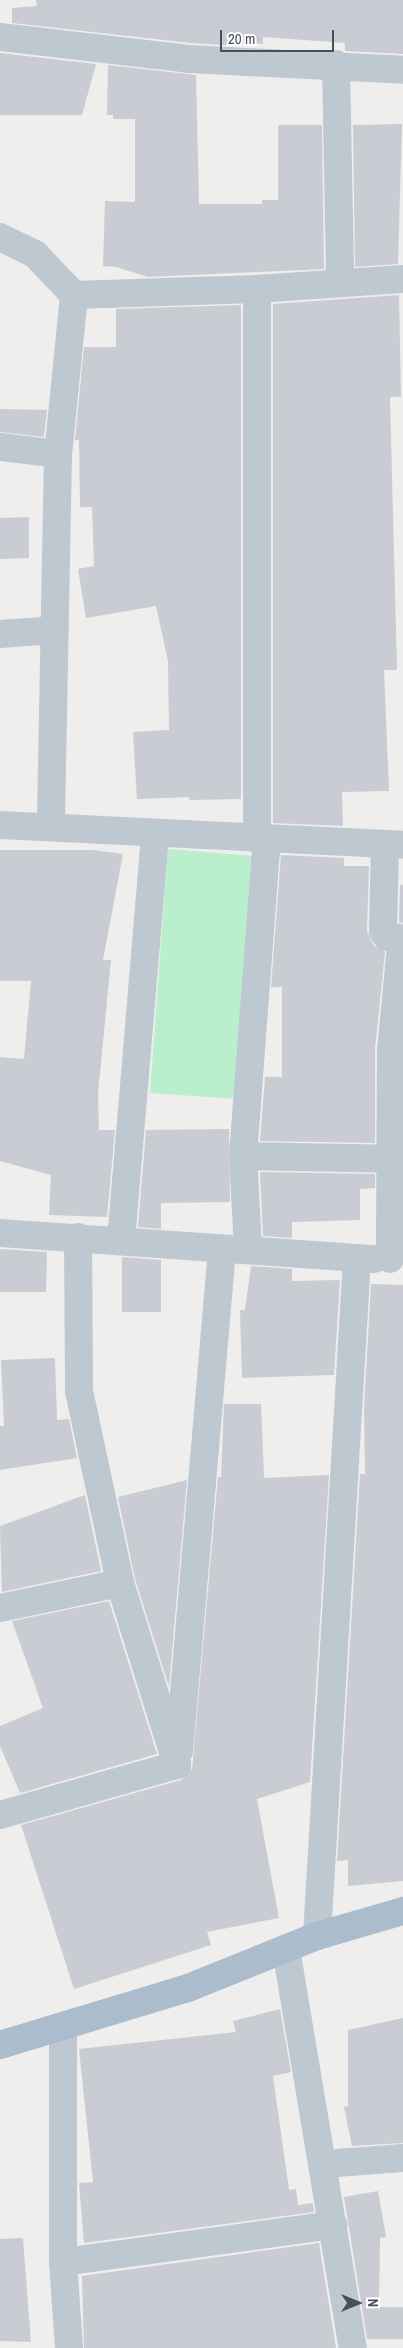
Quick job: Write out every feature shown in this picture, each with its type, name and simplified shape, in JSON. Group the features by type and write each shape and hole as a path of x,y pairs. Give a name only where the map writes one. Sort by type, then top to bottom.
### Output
{"main road":[{"path":"0,2044 63,2027 188,1988 317,1936 403,1911"},
{"path":"0,2054 63,2027"}],"street":[{"path":"0,37 189,60 336,64 403,70"},
{"path":"336,64 340,282"},
{"path":"0,237 35,254 74,295 257,290 340,282 403,279"},
{"path":"178,1765 235,1250 243,1156 262,838 257,290"},
{"path":"50,825 58,454 74,295"},
{"path":"0,447 58,454"},
{"path":"0,634 55,630"},
{"path":"0,825 50,825 156,834 394,845 383,931 387,937 399,938 401,945 391,1050 397,1158 396,1259 235,1250 78,1237 0,1233"},
{"path":"121,1241 156,834"},
{"path":"243,1156 397,1158"},
{"path":"78,1237 80,1391 120,1583 178,1765"},
{"path":"317,1936 357,1258"},
{"path":"0,1608 120,1583"},
{"path":"0,1815 178,1765"},
{"path":"286,1949 324,2164 353,2348"},
{"path":"63,2027 63,2262 69,2348"},
{"path":"324,2164 403,2158"},
{"path":"63,2262 333,2226"}],"green space":[{"path":"168,849 255,856 237,1099 150,1093"}],"building":[{"path":"36,0 403,0 403,54 345,51 345,43 263,37 263,44 240,42 240,46 190,43 12,23 12,8 37,6"},
{"path":"0,53 96,64 82,115 0,115"},
{"path":"108,65 196,75 199,204 262,204 262,200 278,200 278,125 322,125 324,269 148,277 116,267 103,266 105,201 135,202 135,119 113,119 113,115 107,115"},
{"path":"402,124 398,264 355,267 353,125"},
{"path":"399,295 401,397 390,397 397,670 384,670 389,791 342,792 343,826 273,823 273,304"},
{"path":"241,305 241,799 189,800 189,797 137,799 133,732 169,730 168,661 156,606 86,618 78,569 94,566 92,507 80,507 79,440 75,440 84,347 116,347 116,309"},
{"path":"0,409 47,410 44,437 0,432"},
{"path":"29,517 29,558 0,559 0,518"},
{"path":"0,850 93,850 123,854 103,960 111,960 98,1093 99,1130 115,1130 107,1217 49,1215 51,1175 0,1161 0,1057 24,1059 31,981 0,981"},
{"path":"281,855 344,858 344,866 369,866 367,931 374,946 385,952 375,1049 375,1143 260,1141 265,1077 282,1077 282,987 271,987"},
{"path":"400,885 403,885 403,923 399,922"},
{"path":"229,1129 230,1202 161,1203 161,1229 138,1227 146,1130"},
{"path":"260,1172 375,1174 375,1188 360,1189 360,1220 292,1222 292,1238 263,1236"},
{"path":"0,1249 47,1252 46,1292 0,1292"},
{"path":"122,1257 161,1260 161,1312 122,1312"},
{"path":"251,1266 292,1269 292,1281 340,1280 334,1375 242,1378 240,1310 245,1310"},
{"path":"371,1284 403,1285 403,1881 348,1886 348,1860 337,1861 360,1474 365,1474 364,1408"},
{"path":"55,1358 57,1420 69,1419 77,1458 0,1470 0,1426 4,1426 1,1360"},
{"path":"224,1404 261,1404 264,1478 329,1475 310,1782 257,1799 279,1918 207,1932 211,1945 74,1989 21,1825 181,1780 192,1769 218,1477 221,1477"},
{"path":"187,1480 169,1687 135,1579 118,1497"},
{"path":"85,1495 101,1571 2,1592 0,1526"},
{"path":"109,1601 157,1754 20,1793 0,1746 0,1726 43,1708 12,1621"},
{"path":"280,2009 291,2072 273,2076 289,2190 296,2189 298,2205 313,2203 314,2212 84,2243 79,2183 93,2182 79,2049 236,2032 233,2021"},
{"path":"403,2018 403,2143 352,2146 344,2107 348,2106 348,2030"},
{"path":"378,2191 386,2237 380,2238 379,2307 403,2307 403,2339 367,2339 344,2197"},
{"path":"23,2238 31,2342 0,2341 0,2239"},
{"path":"319,2243 336,2348 84,2348 82,2276"}]}
